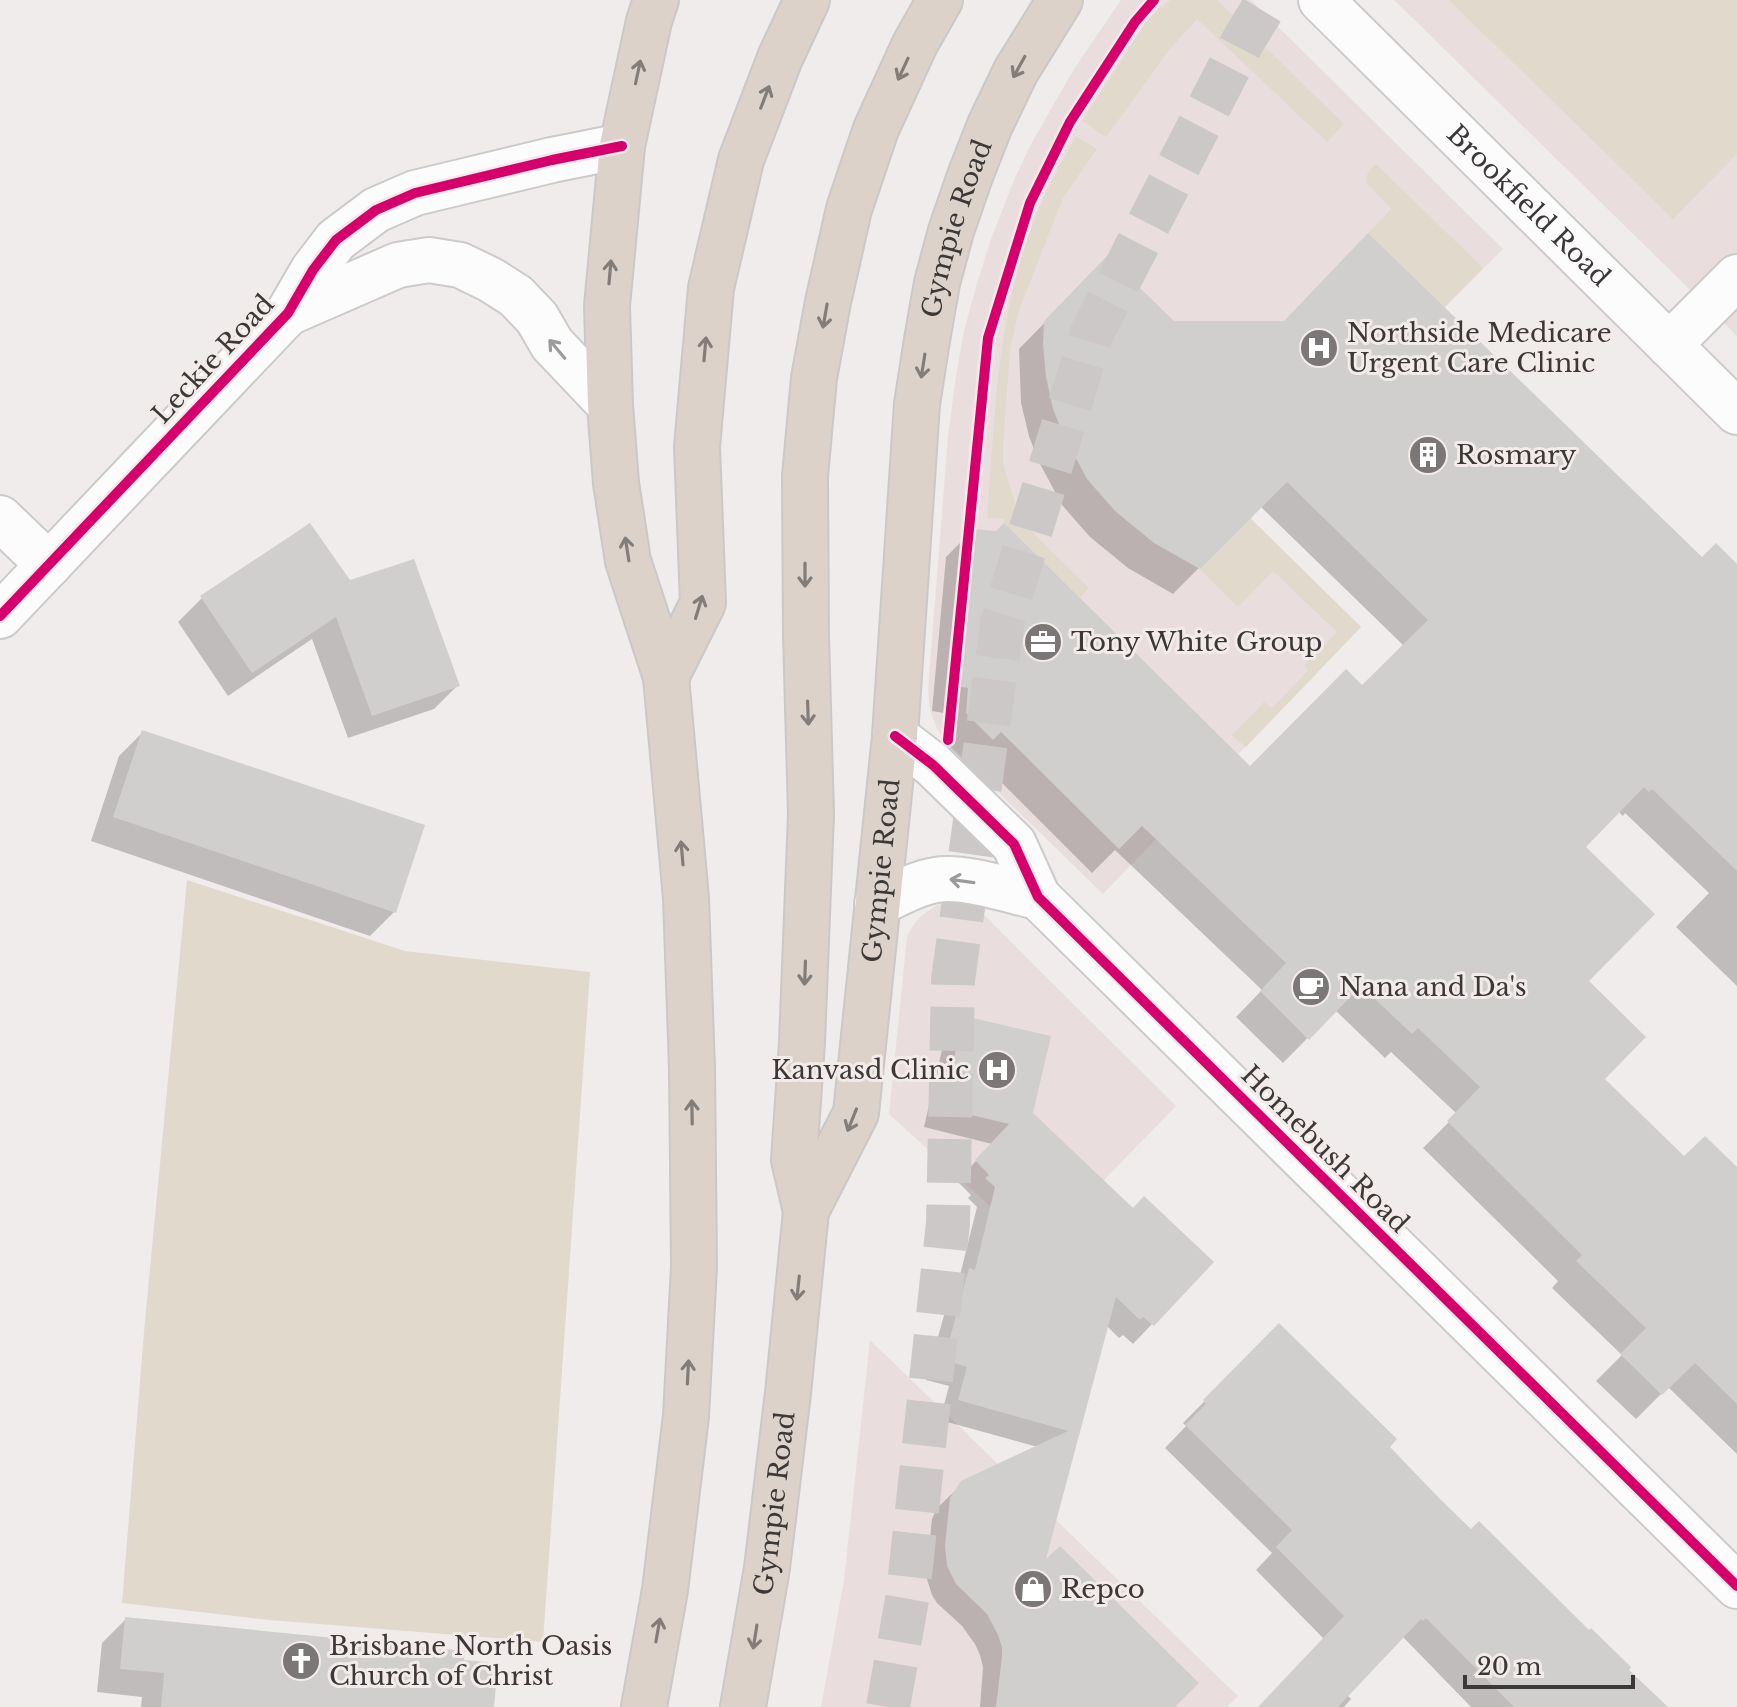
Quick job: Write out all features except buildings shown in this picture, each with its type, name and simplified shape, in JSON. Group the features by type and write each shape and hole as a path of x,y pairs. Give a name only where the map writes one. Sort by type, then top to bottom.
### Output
{"highway":[{"path":"644,1707 665,1590 686,1416 694,1267 686,898 666,677 628,561 616,483 607,306 622,146 656,0"},
{"path":"666,677 703,603 697,447 711,288 741,160 780,58 807,0"},
{"path":"806,1211 794,1160 811,814 805,476 814,378 849,209 876,129 915,44 940,0"},
{"name":"Gympie Road","path":"743,1707 767,1568 806,1211 856,1113 895,736 917,404 937,283 951,231 990,125 1016,71 1060,0"}],"street":[{"name":"Brookfield Road","path":"1321,0 1737,412"},
{"name":"Leckie Road","path":"0,616 288,313 313,270 336,240 376,210 415,193 622,146"},
{"name":"Leckie Road","path":"288,313 398,265 429,260 460,265 516,296 537,318 552,344 610,405"},
{"path":"1669,345 1737,277"},
{"path":"0,518 49,565"},
{"name":"Homebush Road","path":"895,736 933,765 1014,844 1038,897 1737,1586"},
{"path":"877,904 923,883 948,879 1038,897"}],"shaded area":[{"path":"1121,0 1251,0 1503,249 1243,511 1361,627 1103,894 945,740 930,710 928,690 948,436 964,331 976,287 991,239 1031,144 1074,69"},
{"path":"1171,0 1217,0 1344,124 1327,142 1197,19 1170,49 1106,137 1082,121 1147,21"},
{"path":"1394,0 1737,0 1737,336 1674,274"},
{"path":"1449,0 1737,0 1737,154 1673,219"},
{"path":"1076,136 1097,149 1063,198 1019,310 1010,349 1003,464 1020,520 1089,588 1080,598 1004,523 1004,519 987,518 998,384 1014,284 1040,207"},
{"path":"1376,164 1483,268 1243,511 1361,627 1246,747 1232,735 1264,702 1272,708 1308,671 1304,666 1337,632 1273,571 1238,607 1200,569 1240,529 1222,512 1239,494 1233,488 1426,290 1368,233 1391,209 1367,183 1367,175"},
{"path":"187,880 405,951 590,972 543,1642 269,1620 122,1603"},
{"path":"937,905 967,906 984,915 1176,1106 1037,1249 889,1114 907,937 921,916"},
{"path":"870,1340 1238,1696 1227,1707 821,1707 844,1580"}],"tunnel":[{"path":"888,1707 908,1594 948,1223 953,980 1003,619 1092,333 1243,41 1268,0"}],"cycle path":[{"path":"948,740 988,338 1030,203 1070,122 1135,22 1154,0"},
{"path":"0,616 288,313 313,270 336,240 376,210 415,193 622,146"},
{"path":"895,736 933,765 1014,844 1038,897 1737,1586"}],"place":[{"name":"Northside Medicare Urgent Care Clinic","path":"1319,348"},
{"name":"Rosmary","path":"1428,455"},
{"name":"Tony White Group","path":"1043,642"},
{"name":"Nana and Da's","path":"1311,987"},
{"name":"Kanvasd Clinic","path":"997,1070"},
{"name":"Repco","path":"1033,1589"},
{"name":"Brisbane North Oasis Church of Christ","path":"301,1661"}]}
